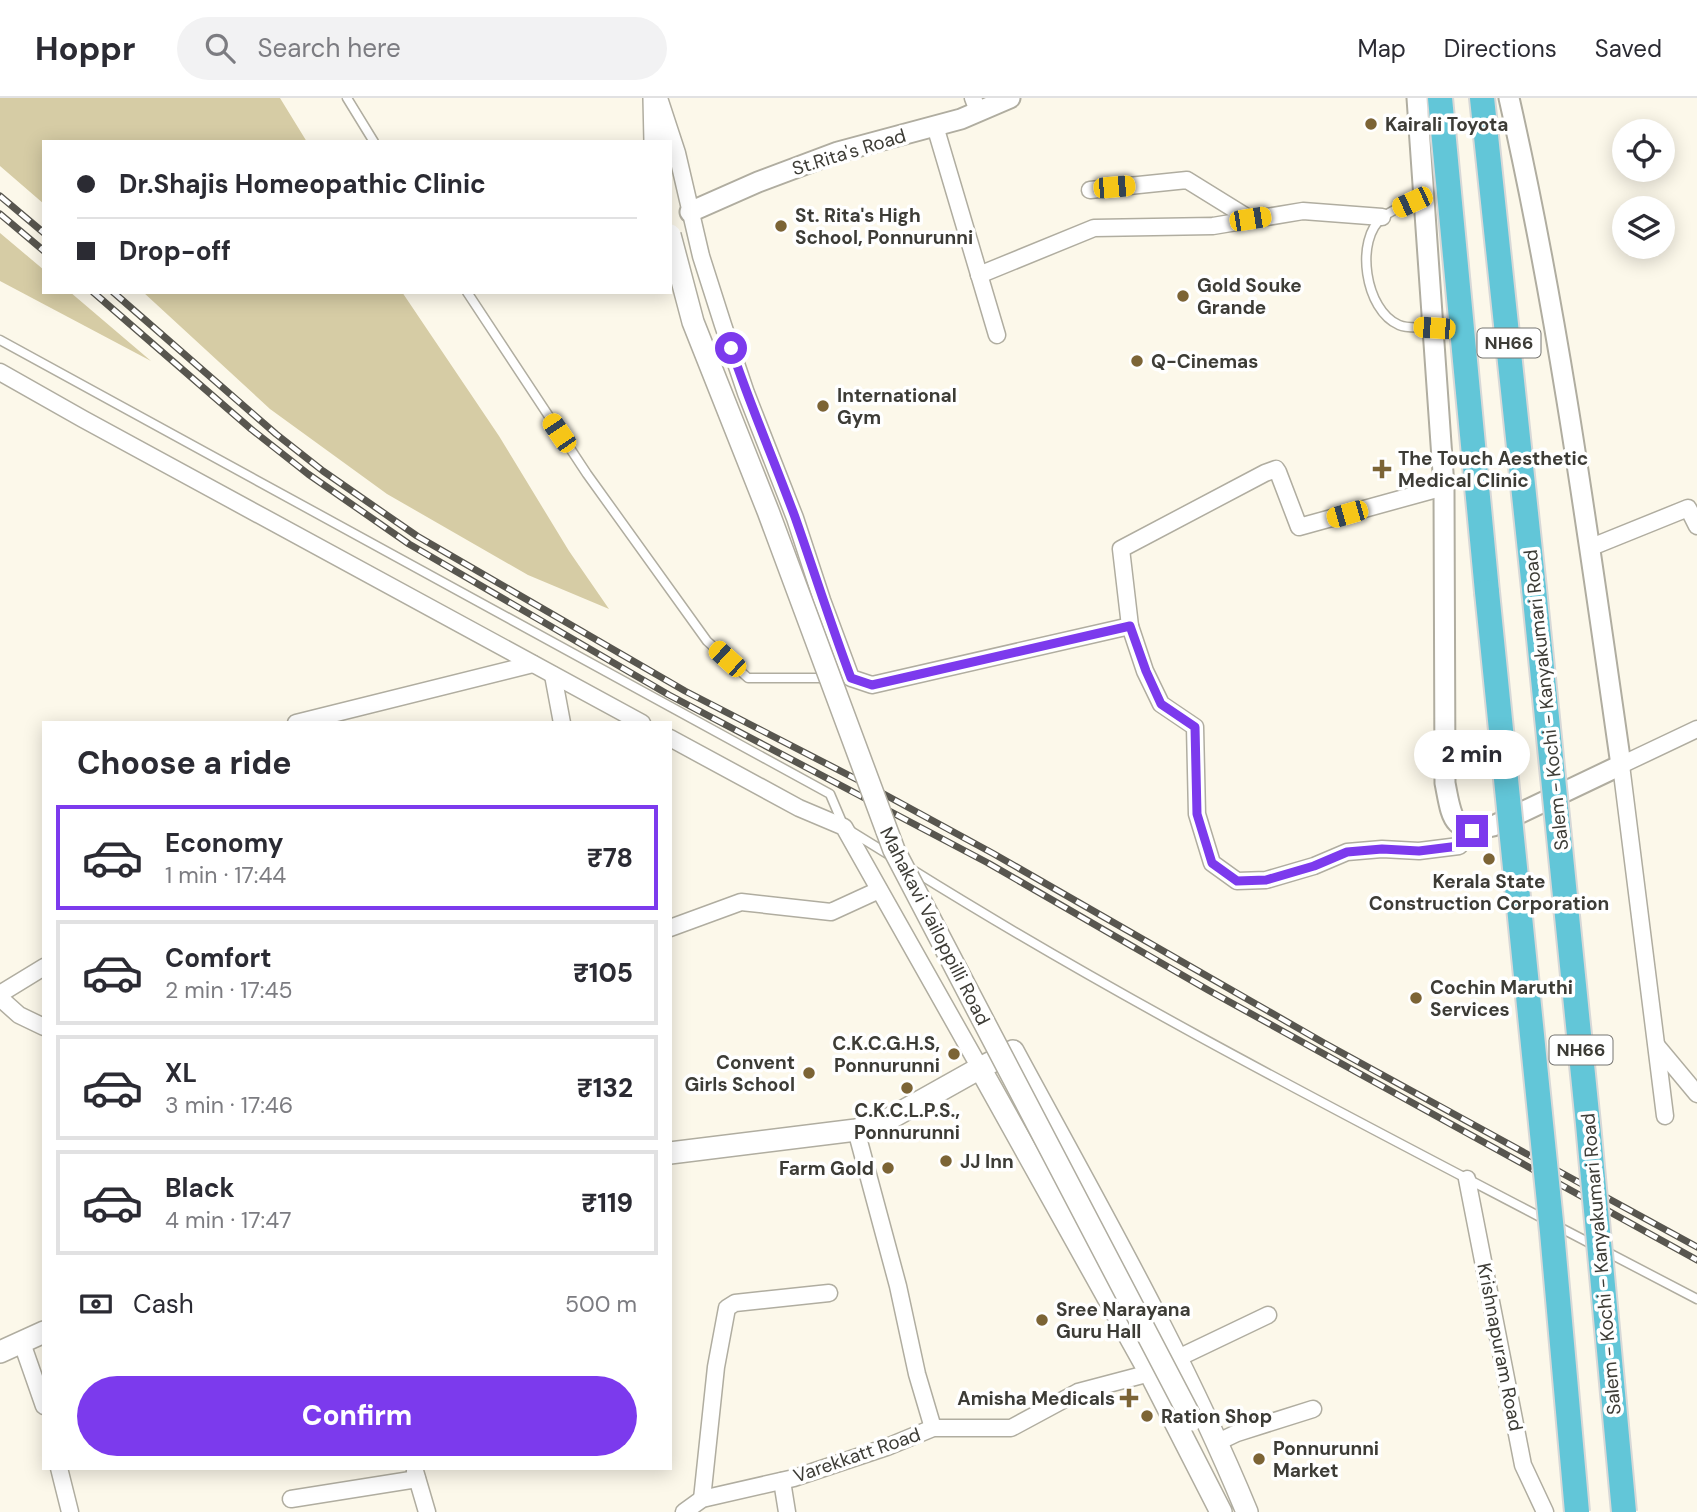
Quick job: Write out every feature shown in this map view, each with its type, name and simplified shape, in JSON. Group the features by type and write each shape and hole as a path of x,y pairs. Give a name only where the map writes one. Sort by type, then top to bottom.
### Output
{"highway":[{"name":"NH66","path":"1440,98 1552,1232 1577,1512"},
{"name":"Salem - Kochi - Kanyakumari Road","path":"1482,98 1588,1124 1624,1512"}],"main road":[{"path":"654,140 656,98"},
{"name":"Mahakavi Vailoppilli Road","path":"672,243 693,322 768,511 894,850 1192,1420 1233,1512"},
{"path":"672,1153 880,1125 1013,1051 1178,1358 1218,1442 1233,1512"},
{"path":"980,1068 1150,1373 1233,1512"},
{"path":"0,1352 42,1333"}],"street":[{"path":"656,98 677,153 701,256 746,393 795,518 851,678 872,685 1130,626"},
{"name":"St.Rita's Road","path":"690,212 758,182 838,152 935,126 976,105 1010,98"},
{"path":"1417,98 1444,487 1445,783 1452,815 1460,825 1472,831 1493,827 1697,729"},
{"path":"1509,98 1532,202 1590,548 1621,765 1665,1116"},
{"path":"935,126 997,335"},
{"path":"1090,190 1187,180 1250,219"},
{"path":"979,275 1094,228 1213,226 1303,211 1382,217"},
{"path":"0,372 638,721"},
{"path":"1444,487 1299,527 1276,470 1265,473 1121,548 1130,626 1146,671 1161,704 1195,727 1197,814 1212,863 1237,881 1266,880 1314,866 1347,852 1382,849 1419,851 1459,846 1472,831"},
{"path":"1590,548 1693,506 1697,526"},
{"path":"304,721 533,664"},
{"path":"553,675 562,721"},
{"path":"672,739 799,808 844,827 980,1068"},
{"path":"672,927 741,902 831,912 879,890"},
{"path":"42,968 0,996 19,1015 42,1026"},
{"path":"1657,1046 1697,1094"},
{"path":"856,1130 933,1428"},
{"name":"Krishnapuram Road","path":"1467,1179 1523,1465 1545,1512"},
{"path":"702,1499 716,1367 727,1308 735,1303 830,1293"},
{"path":"1178,1358 1268,1315"},
{"path":"22,1343 42,1400"},
{"name":"Varekkatt Road","path":"684,1512 702,1499 782,1481 887,1447 933,1428 1011,1428 1078,1392 1150,1373"},
{"path":"1218,1442 1237,1433 1313,1409"},
{"path":"60,1470 70,1512"},
{"path":"290,1499 416,1474 427,1512"},
{"path":"782,1481 787,1512"}],"lane":[{"path":"347,98 373,140"},
{"path":"1425,197 1382,217 1371,233 1368,280 1375,301 1385,315 1400,326 1434,328"},
{"path":"468,294 587,474 707,641 748,678 851,678"},
{"path":"0,340 830,794 844,827 956,897 1135,1000 1327,1107 1697,1299"}],"shaded area":[{"path":"0,98 280,98 306,140 42,140 42,202 0,166"},
{"path":"0,233 42,268 42,294 72,294 151,361 0,281"},
{"path":"145,294 403,294 499,436 569,551 609,609 528,575 387,494 270,409"}],"railway":[{"path":"0,196 42,231"},
{"path":"0,214 42,249"},
{"path":"95,294 251,429 308,474 409,544 669,695 988,863 1208,990 1697,1260"},
{"path":"115,294 276,434 323,471 417,536 685,691 994,854 1324,1043 1697,1247"}],"place":[{"name":"Kairali Toyota","path":"1371,124"},
{"name":"St. Rita's High School, Ponnurunni","path":"781,226"},
{"name":"Gold Souke Grande","path":"1183,296"},
{"name":"Q-Cinemas","path":"1137,361"},
{"name":"International Gym","path":"823,406"},
{"name":"The Touch Aesthetic Medical Clinic","path":"1382,469"},
{"name":"Kerala State Construction Corporation","path":"1489,859"},
{"name":"Cochin Maruthi Services","path":"1416,998"},
{"name":"C.K.C.G.H.S, Ponnurunni","path":"954,1054"},
{"name":"Convent Girls School","path":"809,1073"},
{"name":"C.K.C.L.P.S., Ponnurunni","path":"907,1088"},
{"name":"JJ Inn","path":"946,1161"},
{"name":"Farm Gold","path":"888,1168"},
{"name":"Sree Narayana Guru Hall","path":"1042,1320"},
{"name":"Amisha Medicals","path":"1129,1398"},
{"name":"Ration Shop","path":"1147,1416"},
{"name":"Ponnurunni Market","path":"1259,1459"}],"route":[{"path":"731,348 851,678 872,685 1130,626 1161,704 1195,727 1197,814 1212,863 1237,881 1266,880 1314,866 1347,852 1382,849 1419,851 1459,846 1472,831"}]}
